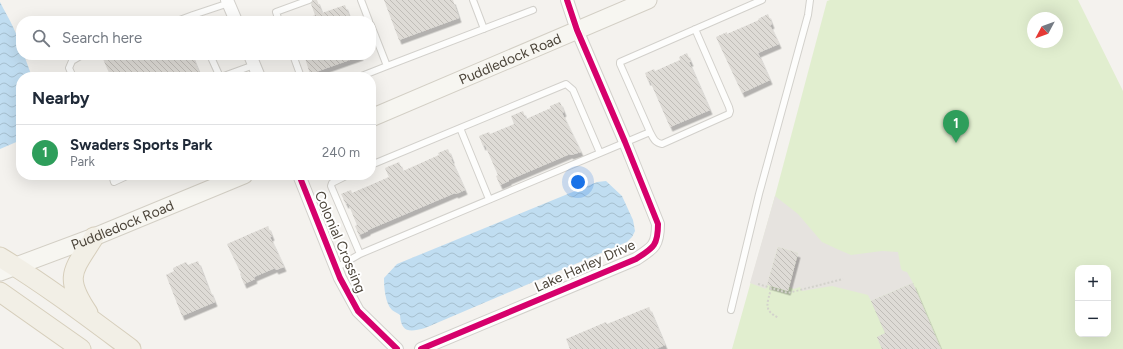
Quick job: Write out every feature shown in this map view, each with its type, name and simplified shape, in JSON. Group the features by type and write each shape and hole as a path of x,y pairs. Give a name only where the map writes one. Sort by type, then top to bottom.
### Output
{"main road":[{"name":"Puddledock Road","path":"376,116 648,0"},
{"name":"Puddledock Road","path":"5,265 94,237 232,180"},
{"path":"92,319 78,298 73,287 73,275 76,266 94,237"},
{"path":"5,265 50,289 131,349"},
{"path":"0,292 81,349"}],"street":[{"name":"Lake Harley Drive","path":"421,349 636,259 652,249 658,236 658,224 577,30 567,0"},
{"path":"228,2 234,16"},
{"path":"252,60 257,72"},
{"name":"Colonial Crossing","path":"301,180 336,268 358,311 397,349"}],"lane":[{"path":"277,16 276,12 309,0"},
{"path":"361,0 368,16"},
{"path":"473,0 484,29"},
{"path":"694,28 730,111 729,114 662,144 658,144 654,141 620,62 694,28 762,0"},
{"path":"731,310 759,194 808,15 810,0"},
{"path":"199,16 228,2"},
{"path":"372,72 533,10"},
{"path":"376,38 387,66"},
{"path":"71,72 69,68 74,60"},
{"path":"212,60 218,72"},
{"path":"229,72 252,60"},
{"path":"294,60 299,72"},
{"path":"376,164 566,84 573,90 600,153"},
{"path":"460,128 489,199"},
{"path":"336,268 360,254 650,132"},
{"path":"335,180 331,186 360,254"}],"path":[{"path":"758,284 788,293 843,279"},
{"path":"771,288 767,305 768,309 772,314 779,318"}],"green space":[{"path":"1078,0 1123,91 1123,349 732,349 827,1"}],"shaded area":[{"path":"775,196 798,214 822,242 837,249 851,255 882,251 898,252 901,269 907,272 913,283 871,301 868,295 832,286 802,291 800,287 794,289 789,287 798,253 778,247 766,289 750,283"}],"water":[{"path":"0,2 16,35 16,60 26,60 30,72 16,72 16,142 0,149"},
{"path":"606,181 622,196 633,220 635,231 627,242 425,328 407,330 402,325 400,315 393,311 390,307 385,295 384,278 397,264 597,182"}],"building":[{"path":"313,0 317,0 322,13 345,5 349,16 313,16 315,15 311,4"},
{"path":"384,0 453,0 459,18 399,40"},
{"path":"768,14 772,24 770,25 779,44 758,53 770,80 742,93 716,37 727,32 727,34 759,20 758,19"},
{"path":"687,53 691,62 689,62 710,110 670,127 645,73 654,69 655,71 680,60 679,57"},
{"path":"103,60 194,60 199,72 109,72"},
{"path":"306,60 350,60 316,72 309,72"},
{"path":"560,102 564,112 562,113 581,152 570,154 500,185 496,176 498,175 485,145 483,146 479,136 489,132 490,134 514,124 511,116 523,111 526,119 551,108 550,106"},
{"path":"448,149 465,190 359,235 355,226 357,225 348,203 346,204 341,194 351,190 352,193 389,177 385,168 399,162 403,171 439,155 438,153"},
{"path":"268,226 272,236 270,237 284,267 276,270 275,268 254,277 255,279 244,284 240,274 241,273 227,244"},
{"path":"778,247 798,253 788,291 767,285"},
{"path":"198,261 215,302 182,316 166,275 174,271 173,268 186,262 188,265"},
{"path":"913,283 941,349 882,349 877,337 885,333 871,301"},
{"path":"649,307 665,345 656,349 570,349 566,339 606,322 607,324"}],"cycle path":[{"path":"421,349 636,259 647,252 656,242 658,224 577,30 567,0"},
{"path":"301,180 340,278 358,311 397,349"}],"place":[{"name":"Swaders Sports Park","path":"956,143"}]}
